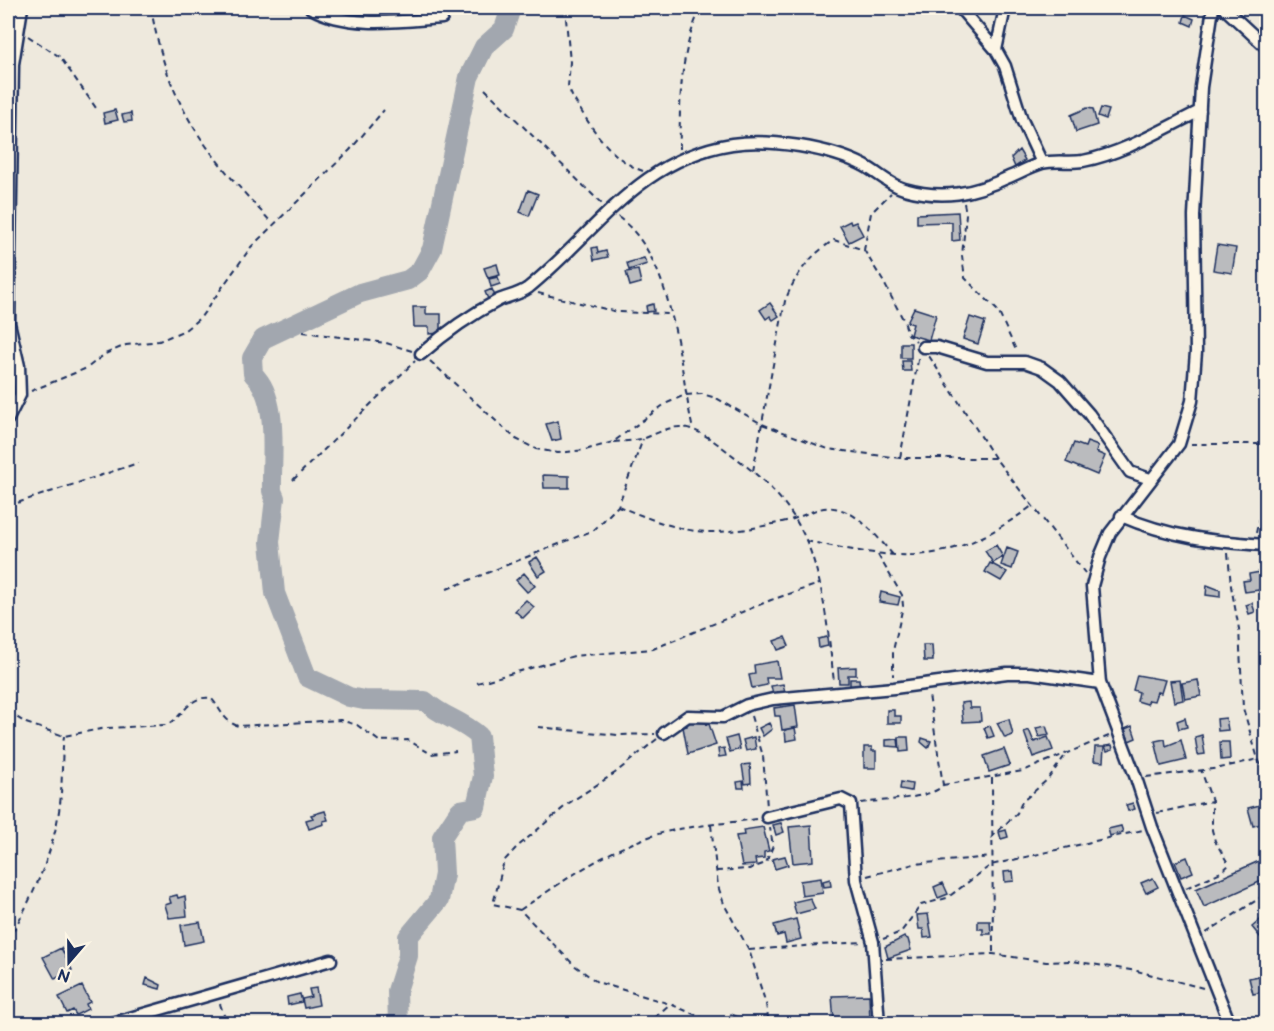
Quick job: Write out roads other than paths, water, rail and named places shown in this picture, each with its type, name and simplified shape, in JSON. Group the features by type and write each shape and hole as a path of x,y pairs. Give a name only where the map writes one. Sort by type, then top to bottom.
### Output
{"street":[{"path":"8,419 20,395 20,366 9,323 9,269 13,64 22,8"},
{"path":"312,8 326,16 347,20 442,18"},
{"path":"960,8 996,50 1005,66 1022,120 1042,163"},
{"path":"996,50 1005,8"},
{"path":"1213,8 1200,111 1194,216 1196,352 1192,401 1179,444 1163,467 1150,479 1121,516 1100,557 1092,586 1100,683 1152,827 1230,1023"},
{"path":"1224,8 1266,47"},
{"path":"422,354 465,320 500,300 526,290 584,237 608,210 681,159 733,144 778,144 838,156 863,165 902,188 935,195 962,195 984,189 1042,163 1082,161 1108,154 1200,111"},
{"path":"923,347 937,347 987,362 1025,362 1042,368 1060,381 1089,414 1130,472 1150,479"},
{"path":"1121,516 1158,531 1228,544 1266,544"},
{"path":"664,733 688,716 723,717 747,705 773,699 1019,673 1100,683"},
{"path":"767,817 841,800 851,804 856,880 876,960 879,1023"},
{"path":"109,1023 332,960"}],"waterway":[{"path":"398,1024 397,991 408,956 408,937 439,900 444,874 442,837 460,810 476,807 483,776 479,736 425,701 364,700 349,697 307,677 275,593 270,542 275,498 272,491 271,413 262,385 253,374 252,358 263,339 360,293 408,280 420,271 432,249 469,77 484,47 504,29 511,8"}]}
